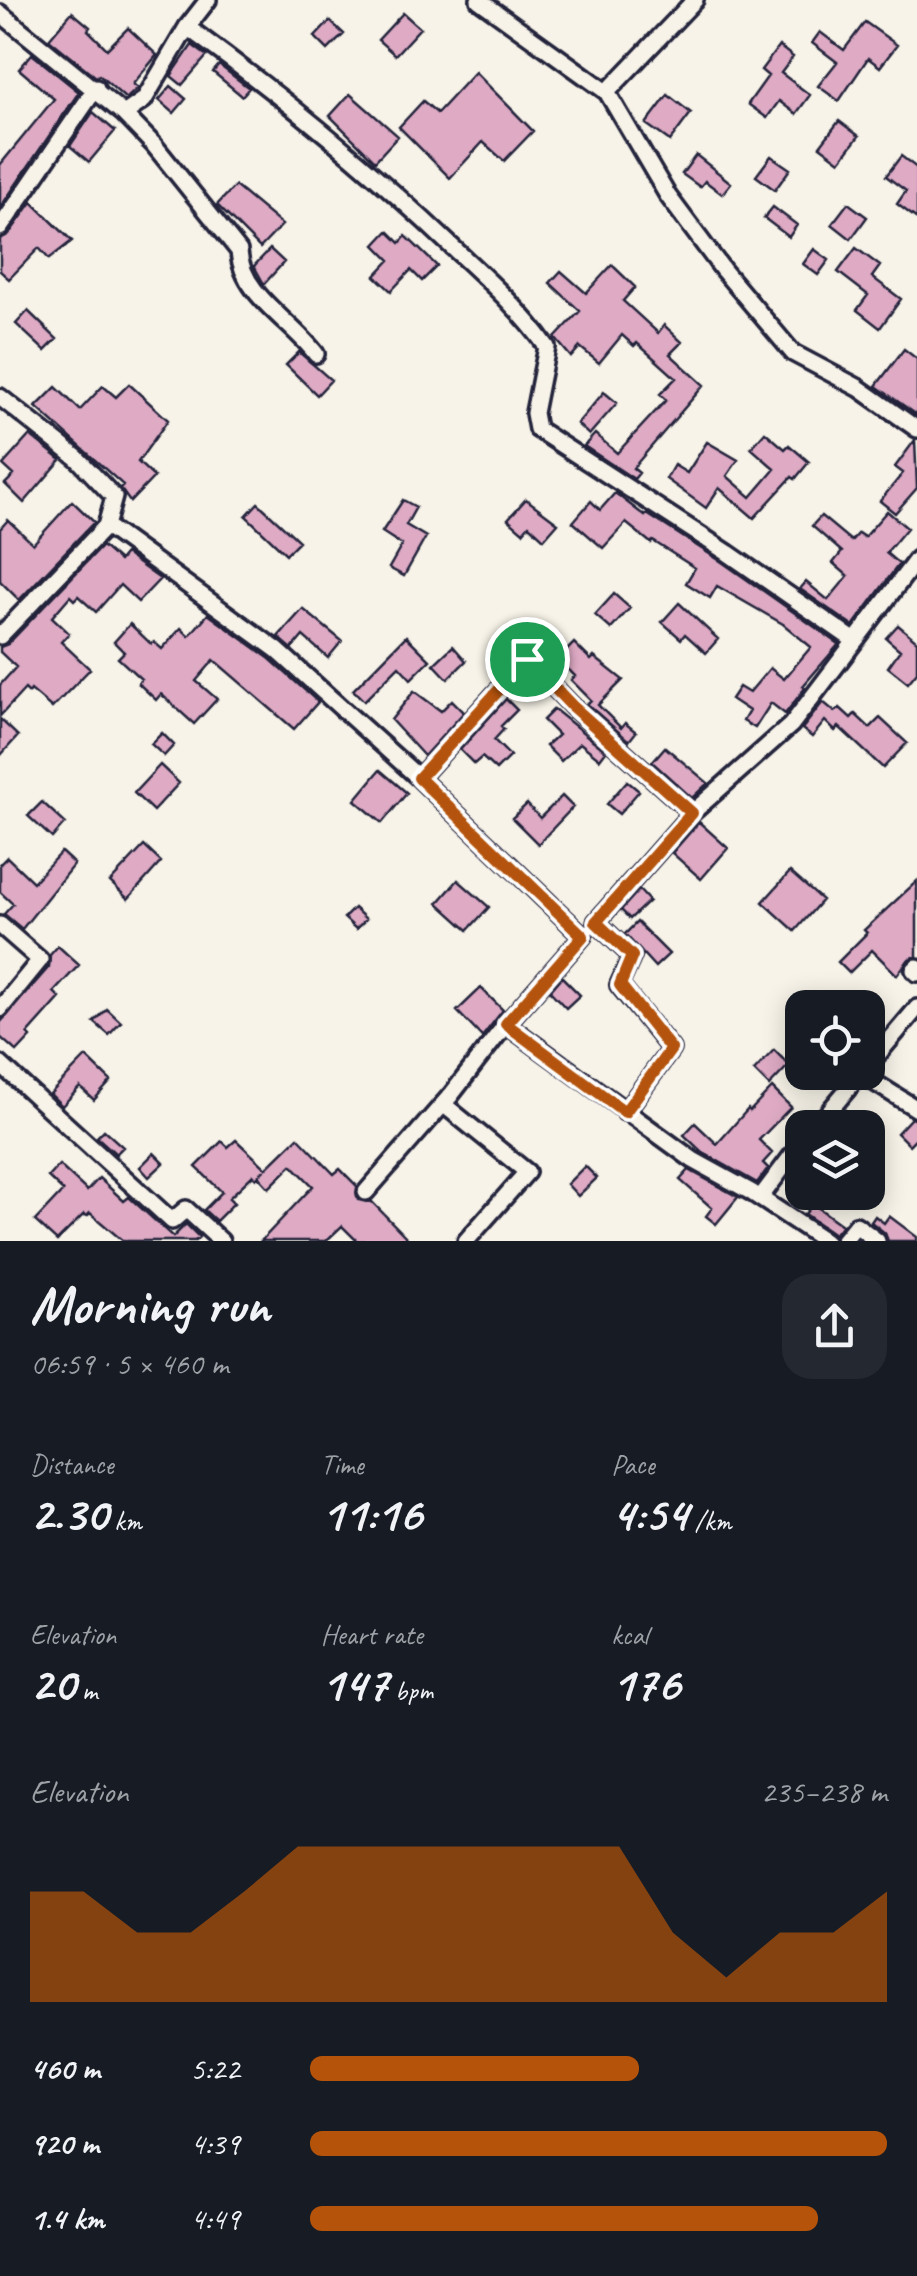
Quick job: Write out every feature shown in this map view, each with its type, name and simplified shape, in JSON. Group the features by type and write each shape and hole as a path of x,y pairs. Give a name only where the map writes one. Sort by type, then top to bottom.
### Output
{"street":[{"path":"124,114 144,100 208,0"},
{"path":"479,0 607,92 668,196 723,270 793,353 859,388 917,429"},
{"path":"607,92 695,0"},
{"path":"0,13 96,88 154,145 239,251 240,269 264,301 303,336 316,354"},
{"path":"188,27 282,96 409,206 525,316 547,348 534,414 537,429 855,641"},
{"path":"0,228 96,88"},
{"path":"0,397 77,458 114,497 106,526 0,636"},
{"path":"106,526 276,650 419,778 583,936"},
{"path":"366,1192 444,1104 506,1024 692,813 791,726 917,559"},
{"path":"419,778 527,659 572,706 692,813"},
{"path":"596,922 632,956 620,985 671,1049 625,1112"},
{"path":"0,926 40,960 0,1008"},
{"path":"885,1045 917,1008"},
{"path":"506,1024 693,1160 825,1241"},
{"path":"0,1064 172,1221 186,1209 221,1241"},
{"path":"885,1086 917,1109"},
{"path":"830,1110 847,1090"},
{"path":"444,1104 527,1172 466,1241"},
{"path":"760,1198 785,1165"},
{"path":"843,1241 856,1225 877,1241"}],"building":[{"path":"72,12 107,49 128,28 157,55 133,84 138,88 126,99 49,39"},
{"path":"403,13 420,28 395,55 378,40"},
{"path":"330,21 344,34 328,50 315,37"},
{"path":"865,22 897,45 880,67 868,58 839,101 818,86 837,62 812,43 820,32 844,50"},
{"path":"192,45 207,56 182,85 171,76"},
{"path":"779,46 793,57 781,73 810,95 796,114 779,101 767,118 748,104 768,76 761,70"},
{"path":"32,54 79,92 0,208 0,165 54,99 19,69"},
{"path":"219,65 249,88 242,96 213,72"},
{"path":"475,72 533,131 504,161 483,142 450,178 399,127 423,101 437,113"},
{"path":"171,86 186,99 174,113 159,100"},
{"path":"350,94 398,136 375,161 330,116"},
{"path":"668,95 691,113 670,141 646,124"},
{"path":"93,112 115,131 89,162 70,146"},
{"path":"839,121 859,136 840,161 820,146"},
{"path":"696,155 731,183 722,194 705,181 700,187 682,174"},
{"path":"771,156 790,169 775,190 756,176"},
{"path":"901,156 917,168 917,219 897,204 906,191 886,176"},
{"path":"235,186 282,225 260,248 217,205"},
{"path":"32,202 72,241 49,259 39,248 9,279 0,271 0,239 9,234"},
{"path":"848,203 867,217 851,239 832,224"},
{"path":"773,207 797,225 789,237 764,218"},
{"path":"388,231 400,243 406,236 437,266 422,281 411,270 391,291 375,276 390,260 375,245"},
{"path":"856,248 880,266 872,277 901,299 880,328 857,310 868,295 838,272"},
{"path":"270,249 284,262 264,284 254,266"},
{"path":"814,249 829,260 818,275 803,264"},
{"path":"612,265 635,287 623,301 658,333 664,325 682,342 670,354 704,385 633,468 639,473 634,479 584,446 595,434 617,453 666,400 660,394 676,378 637,343 634,346 622,335 599,363 580,347 571,357 555,338 580,311 550,283 561,271 586,293"},
{"path":"28,311 57,339 45,351 16,324"},
{"path":"904,349 917,359 917,415 876,386"},
{"path":"299,352 331,380 317,395 286,365"},
{"path":"129,384 168,420 138,462 154,477 130,502 120,488 123,485 36,407 56,387 80,410 103,386 116,397"},
{"path":"604,392 617,403 589,435 577,424"},
{"path":"765,432 809,462 754,518 719,488 706,508 666,479 674,465 687,473 707,442 738,460 727,476 751,497 775,469 751,448"},
{"path":"30,435 61,460 24,503 5,484 14,475 3,465"},
{"path":"915,440 917,488 895,513 880,501 903,473 895,467"},
{"path":"615,493 839,644 785,714 771,703 755,728 743,721 749,711 731,699 739,687 749,693 770,668 784,679 811,647 783,624 717,586 710,598 686,583 695,568 651,543 626,523 603,548 573,522 591,501 600,510"},
{"path":"526,499 558,523 544,539 529,525 523,532 508,519"},
{"path":"403,500 416,507 406,525 426,537 404,576 389,568 402,545 382,532"},
{"path":"72,501 94,522 19,600 0,581 0,529 8,520 33,544"},
{"path":"258,503 299,541 286,554 246,516"},
{"path":"887,511 907,528 886,553 899,564 853,626 800,589 806,582 828,600 848,576 833,563 842,552 812,526 821,516 851,541 858,533 864,537"},
{"path":"102,546 119,561 125,554 160,579 138,602 120,585 96,612 78,596 74,600 70,596 52,617 69,633 61,642 90,669 52,708 25,689 0,716 0,685 16,667 0,652 0,647 8,644"},
{"path":"614,594 630,608 611,629 595,615"},
{"path":"679,603 718,639 706,653 685,634 681,639 662,622"},
{"path":"303,609 342,641 328,658 303,636 292,649 278,637"},
{"path":"208,614 270,659 318,702 294,729 214,660 196,681 217,699 194,724 161,694 156,700 118,658 124,652 114,642 130,624 162,649 181,628 189,636"},
{"path":"898,625 917,641 917,672 908,683 888,667 900,650 886,638"},
{"path":"406,636 430,660 411,679 399,666 364,701 353,690"},
{"path":"574,643 591,660 594,657 623,680 598,705 621,728 625,723 636,732 629,741 587,704 591,700 571,680 575,676 558,659"},
{"path":"453,646 466,661 448,679 434,664"},
{"path":"414,691 441,711 452,700 464,712 424,756 391,720"},
{"path":"506,699 517,710 494,740 510,756 496,770 482,757 474,764 460,750"},
{"path":"823,702 835,712 840,708 851,718 855,714 870,728 880,718 907,743 883,768 839,727 835,731 825,721 812,737 802,729"},
{"path":"554,709 606,751 600,759 580,743 561,761 546,746 558,735 543,720"},
{"path":"0,719 18,736 0,756"},
{"path":"162,733 174,745 164,756 151,744"},
{"path":"665,747 708,783 692,798 652,762"},
{"path":"160,765 179,783 153,811 134,793"},
{"path":"380,770 407,793 382,823 355,800"},
{"path":"627,781 639,791 619,814 607,804"},
{"path":"562,796 573,807 538,844 512,818 527,804 540,818"},
{"path":"42,802 65,823 52,838 28,816"},
{"path":"699,822 728,848 701,879 672,853"},
{"path":"144,846 161,862 128,899 110,882"},
{"path":"61,852 74,864 22,929 4,914 13,904 0,892 0,864 7,857 33,882"},
{"path":"790,872 822,900 795,931 763,902"},
{"path":"458,880 489,907 468,930 438,903"},
{"path":"917,881 917,956 909,959 897,975 872,950 849,973 838,962 867,933 864,930"},
{"path":"639,890 649,901 630,919 621,910"},
{"path":"354,908 366,919 356,929 344,918"},
{"path":"637,922 669,954 655,967 625,934"},
{"path":"58,946 79,965 54,992 60,998 17,1052 0,1037 0,1023 49,967 50,955"},
{"path":"562,977 580,995 566,1008 550,991"},
{"path":"481,988 503,1010 482,1037 457,1011"},
{"path":"107,1009 121,1022 109,1035 94,1022"},
{"path":"774,1050 785,1061 785,1069 769,1086 754,1071"},
{"path":"86,1057 111,1081 94,1100 80,1087 62,1106 50,1094"},
{"path":"772,1088 791,1107 759,1140 772,1153 763,1163 768,1168 757,1183 702,1152 684,1135 695,1123 717,1144"},
{"path":"911,1118 917,1120 917,1137 909,1145 897,1133"},
{"path":"104,1130 123,1147 116,1154 97,1137"},
{"path":"298,1137 334,1174 340,1169 357,1186 358,1200 372,1202 410,1241 357,1241 342,1226 326,1241 261,1241 313,1186 292,1165 269,1188 258,1176"},
{"path":"236,1140 266,1168 229,1198 234,1203 216,1221 204,1210 222,1192 196,1167 222,1141 228,1147"},
{"path":"154,1153 164,1163 149,1177 140,1167"},
{"path":"59,1165 87,1191 99,1178 124,1201 129,1197 173,1237 186,1224 199,1237 195,1241 123,1241 90,1213 84,1214 57,1241 35,1221 63,1191 48,1177"},
{"path":"585,1166 597,1178 578,1196 567,1184"},
{"path":"689,1170 738,1197 716,1224 706,1216 712,1208 680,1180"},
{"path":"808,1210 821,1210 842,1225 834,1234 805,1214"},
{"path":"875,1216 884,1223 889,1216 917,1241 888,1241 885,1233 871,1222"}],"route":[{"path":"527,659 572,706 692,813 596,922 632,956 620,985 671,1049 625,1112 506,1024 583,936 419,778 527,659"}]}
